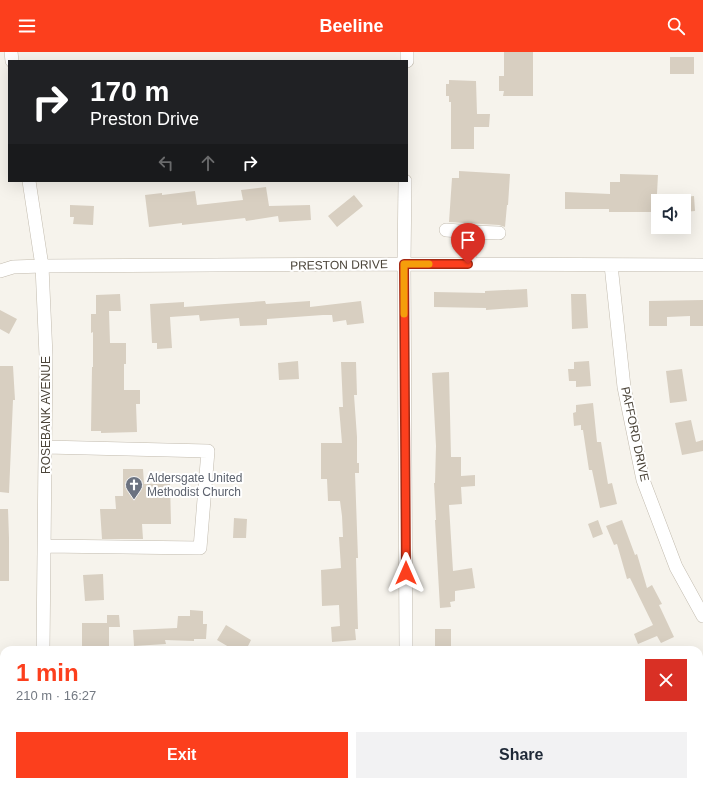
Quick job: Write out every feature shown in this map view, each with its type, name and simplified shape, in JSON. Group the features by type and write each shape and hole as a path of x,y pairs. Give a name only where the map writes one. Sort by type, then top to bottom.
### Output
{"street":[{"name":"ROSEBANK AVENUE","path":"29,182 42,266 46,356 43,646"},
{"path":"405,182 406,646"},
{"path":"446,230 499,233"},
{"path":"468,264 473,232"},
{"name":"PRESTON DRIVE","path":"0,271 13,267 42,266 404,264 703,265"},
{"name":"PAFFORD DRIVE","path":"611,265 624,387 643,480 676,566 703,616"},
{"path":"45,546 200,548 208,451 46,447"}],"building":[{"path":"504,52 533,52 533,96 503,96 504,91 499,91 499,76 504,76"},
{"path":"670,57 694,57 694,74 670,74"},
{"path":"449,80 476,81 477,114 490,114 489,127 474,127 474,149 451,149 451,102 449,102 449,96 446,96 446,84 449,84"},
{"path":"459,171 510,174 505,227 499,225 449,222 452,178 459,178"},
{"path":"620,174 658,175 657,194 651,194 651,212 609,212 609,209 565,209 565,192 610,194 610,182 620,182"},
{"path":"266,187 269,206 310,205 311,220 279,222 278,216 246,221 245,218 149,227 145,195 162,193 162,195 195,191 197,205 243,200 241,190"},
{"path":"354,195 363,206 337,227 328,216"},
{"path":"691,196 694,196 695,211 691,211"},
{"path":"70,205 94,206 93,225 73,224 74,217 70,217"},
{"path":"527,289 528,307 486,310 486,308 434,307 434,292 485,293 485,291"},
{"path":"120,294 121,311 109,311 110,343 126,343 124,390 140,390 140,404 136,404 137,432 101,433 101,431 91,431 93,332 91,333 91,314 96,314 96,295"},
{"path":"571,294 586,294 588,328 572,329"},
{"path":"703,300 703,326 690,326 690,316 667,317 667,326 649,326 649,301"},
{"path":"265,301 266,304 310,301 310,307 361,301 364,323 347,325 346,320 333,322 332,315 267,319 267,325 240,326 239,318 200,321 199,315 170,317 172,348 157,349 157,343 152,343 150,304 184,302 184,307"},
{"path":"0,310 17,319 9,334 0,329"},
{"path":"298,361 299,379 279,380 278,363"},
{"path":"589,361 591,386 576,387 576,381 569,381 568,369 574,369 574,362"},
{"path":"341,362 356,362 357,395 354,395 357,463 359,463 359,473 355,473 358,558 356,558 358,629 355,629 356,640 332,642 331,627 340,626 339,605 322,606 321,570 341,568 339,537 343,537 342,516 340,501 328,501 327,479 321,479 321,443 342,443 339,407 343,407"},
{"path":"0,366 13,366 15,400 13,400 9,493 0,492"},
{"path":"682,369 687,401 670,403 666,371"},
{"path":"449,372 451,457 461,457 461,476 475,475 475,486 461,487 462,504 449,505 453,571 472,568 475,588 455,591 455,601 450,602 451,607 440,608 435,520 434,483 436,446 432,373"},
{"path":"593,403 597,442 601,442 608,484 612,483 617,504 600,508 592,470 589,470 583,430 581,430 581,425 574,426 573,413 576,412 576,405"},
{"path":"691,420 696,442 703,440 703,451 682,455 675,423"},
{"path":"123,469 143,469 144,484 170,483 171,524 142,524 143,539 102,539 100,509 116,509 115,496 123,496"},
{"path":"0,509 8,509 9,581 0,581"},
{"path":"234,518 247,519 246,538 233,538"},
{"path":"598,520 603,534 593,538 588,524"},
{"path":"622,520 635,555 637,554 647,588 652,585 662,604 659,605 674,637 661,643 657,636 638,644 634,634 653,625 630,578 627,579 617,544 614,545 606,526"},
{"path":"103,574 104,600 85,601 83,575"},
{"path":"190,610 203,611 203,624 207,624 206,639 194,639 194,641 165,640 166,644 134,646 133,630 177,628 178,616 190,616"},
{"path":"107,615 119,615 120,627 109,627 109,646 82,646 82,623 107,623"},
{"path":"226,625 251,640 248,646 227,646 217,640"},
{"path":"435,629 451,629 451,646 435,646"}],"slow traffic":[{"path":"404,314 404,264 429,264"}],"place":[{"name":"Aldersgate United Methodist Church","path":"134,500"}],"route":[{"path":"406,573 404,264 468,264"}]}
